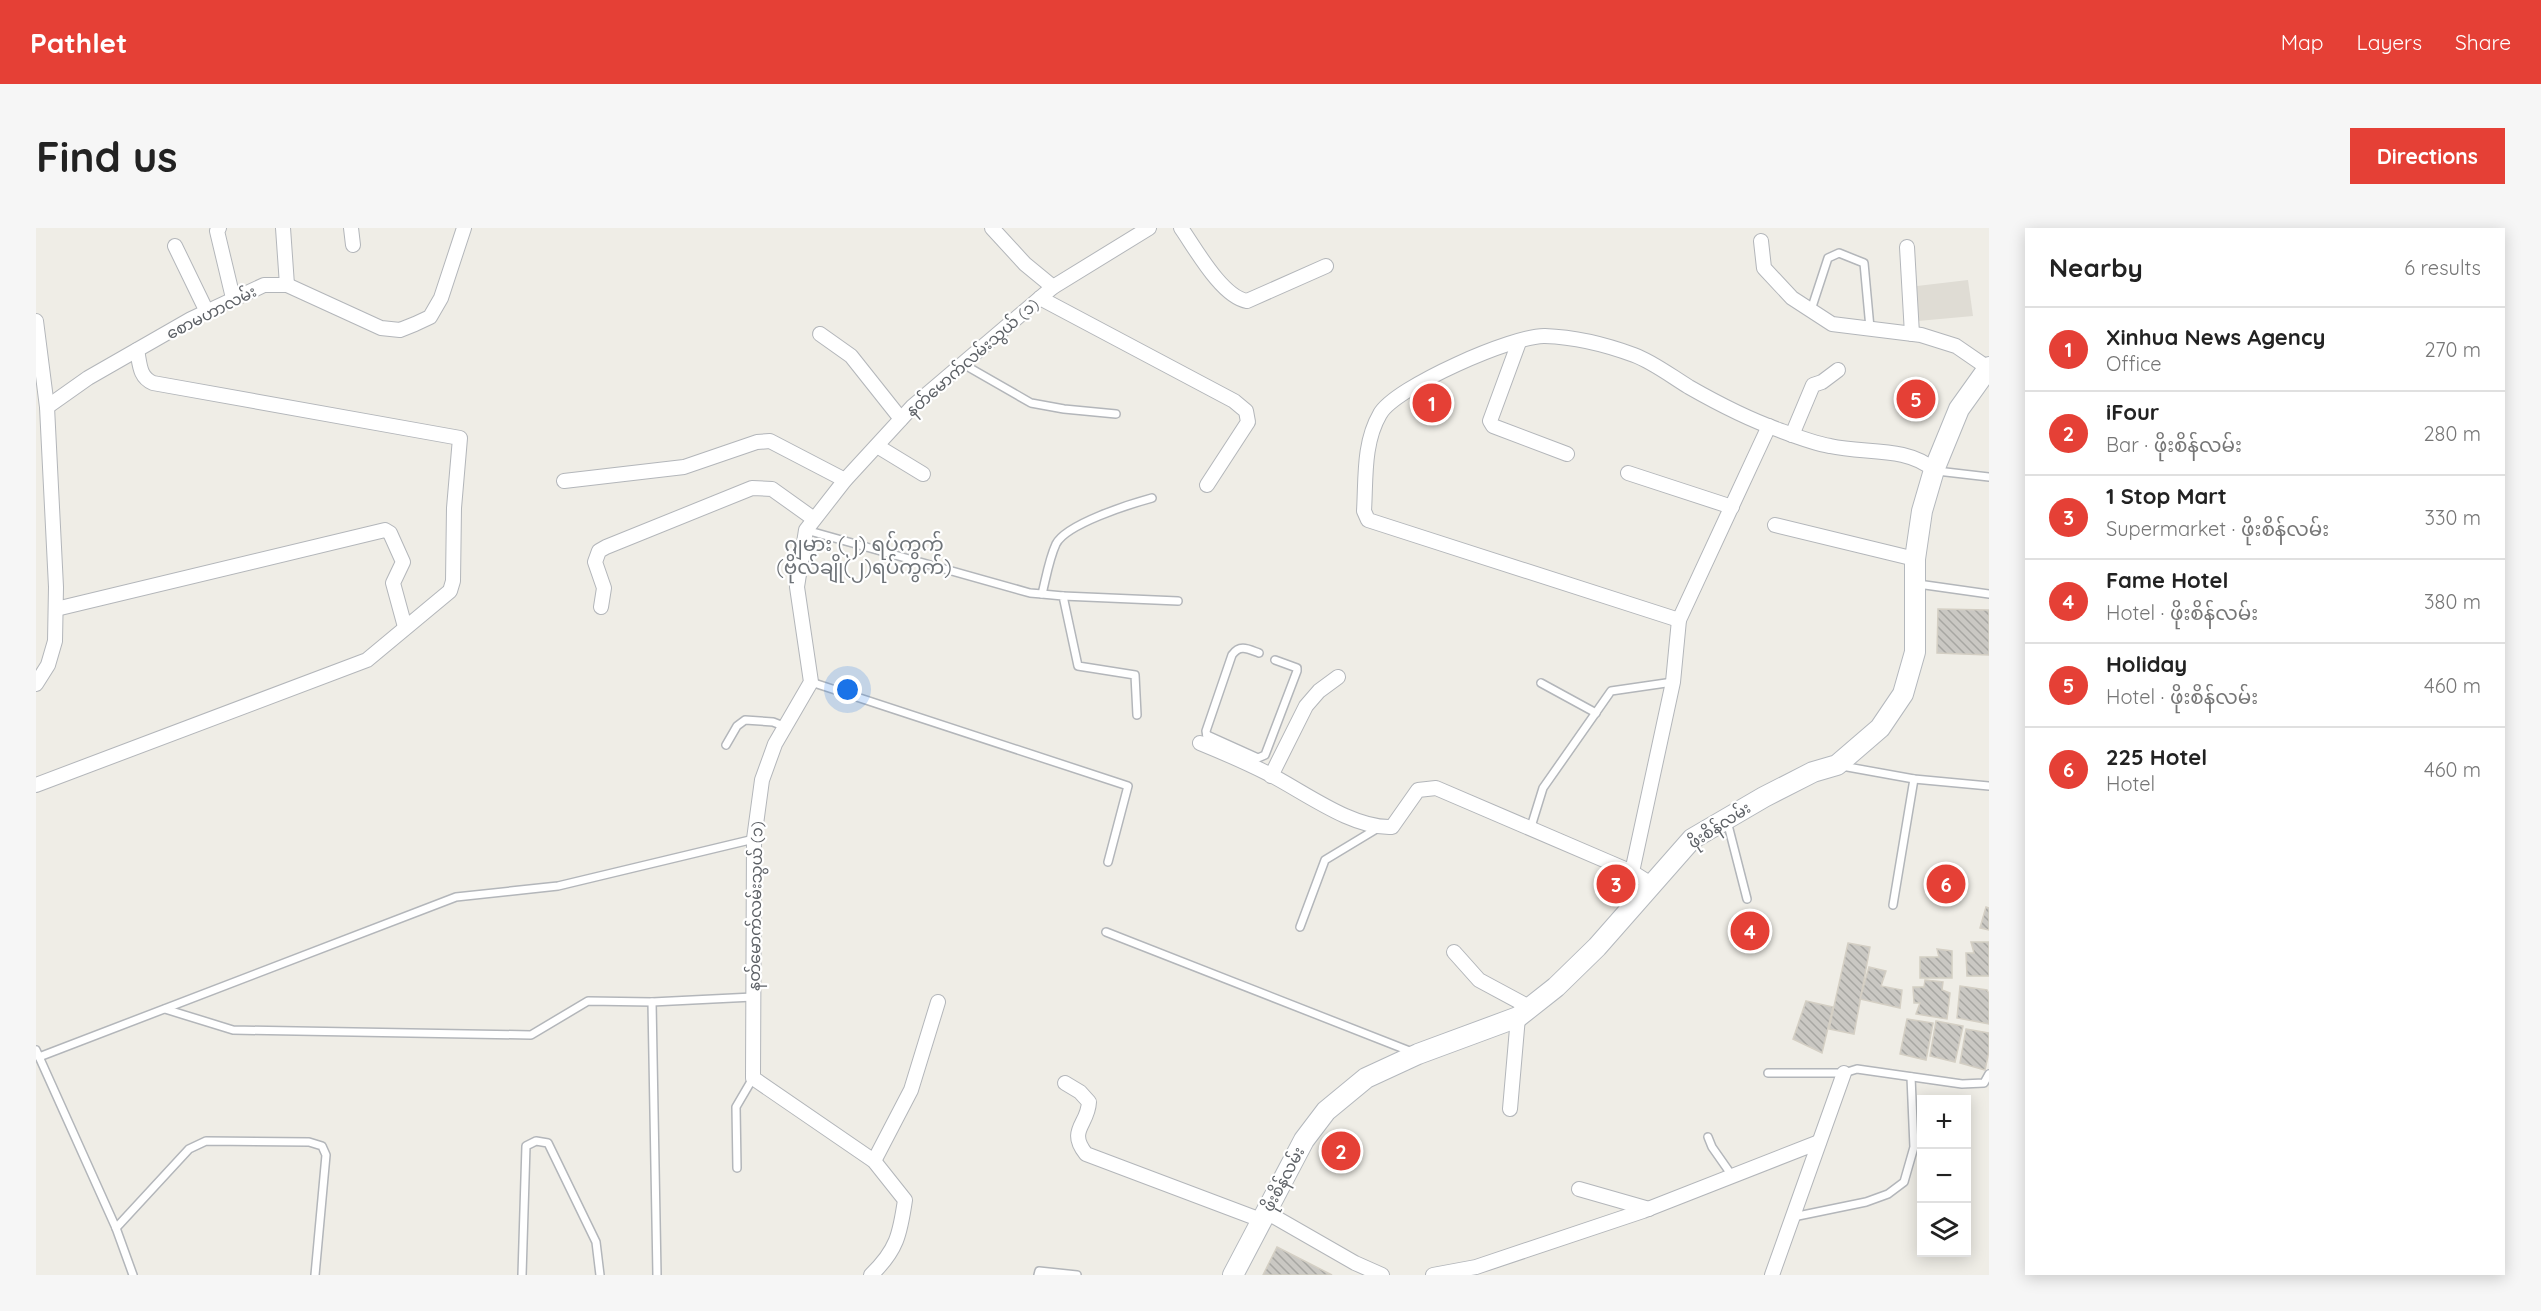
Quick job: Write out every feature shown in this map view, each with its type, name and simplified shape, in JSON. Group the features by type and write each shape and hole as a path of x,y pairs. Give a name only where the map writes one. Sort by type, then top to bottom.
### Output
{"main road":[{"name":"ဖိုးစိန်လမ်း","path":"1233,1275 1304,1140 1326,1111 1366,1078 1418,1054 1524,1013 1597,947 1692,839 1813,772 1837,765 1880,728 1903,694 1915,652 1915,559 1922,511 1934,470 1959,409 1989,367"}],"street":[{"path":"219,228 217,231 233,298"},
{"path":"283,228 287,285"},
{"path":"351,228 353,245"},
{"name":"စောမဟာလမ်း","path":"47,407 88,378 137,350 233,298 264,285 287,285 381,328 400,330 430,317 441,298 464,228"},
{"path":"992,228 1025,264 1053,287"},
{"name":"နတ်မောက်လမ်းသွယ် (၁)","path":"810,524 846,480 913,406 1053,287 1149,228"},
{"path":"1181,228 1226,289 1240,300 1247,301 1326,266"},
{"path":"1761,241 1764,268 1792,298 1832,324 1912,334 1956,346 1989,367"},
{"path":"175,246 207,312"},
{"path":"1906,247 1912,334"},
{"path":"1040,298 1234,401 1246,411 1248,422 1207,485"},
{"path":"36,321 39,368 47,407 56,609 55,641 48,665 36,684"},
{"path":"820,334 851,356 901,419"},
{"path":"1679,620 1368,520 1365,516 1370,434 1381,411 1417,385 1449,368 1519,342 1544,336 1582,341 1635,355 1694,390 1792,435 1830,446 1913,456 1934,470"},
{"path":"1519,342 1490,421 1493,426 1567,454"},
{"path":"36,785 367,660 450,591 453,581 454,508 460,438 153,383 146,380 141,372 137,350"},
{"path":"1792,435 1813,385 1822,382 1838,370"},
{"path":"1632,872 1673,682 1679,620 1769,426"},
{"path":"564,481 684,467 757,442 770,441 846,480"},
{"path":"877,446 923,474"},
{"path":"1628,473 1732,507"},
{"path":"601,607 604,588 595,562 599,550 752,488 772,489 810,524 797,587 811,682"},
{"path":"1775,525 1915,559"},
{"path":"56,609 385,530 390,533 403,562 393,583 405,627"},
{"path":"1271,776 1306,705 1319,691 1338,677"},
{"name":"နတ်မောက်လမ်းသွယ် (၁)","path":"753,1078 754,839 762,780 775,744 811,682"},
{"path":"1204,741 1334,810 1378,828 1392,827 1418,790 1436,788 1632,872 1651,884"},
{"path":"1454,952 1479,980 1524,1013 1510,1109"},
{"path":"874,1161 911,1090 938,1002"},
{"path":"1772,1275 1844,1073"},
{"path":"753,1078 874,1161 905,1200 901,1233 884,1263 871,1275"},
{"path":"1065,1083 1080,1092 1089,1102 1089,1108 1077,1132 1079,1144 1086,1154 1263,1216 1382,1275"},
{"path":"1433,1275 1476,1267 1649,1209 1819,1142"},
{"path":"1579,1189 1649,1209"}],"lane":[{"path":"1811,310 1828,258 1839,253 1864,263 1870,328"},
{"path":"963,364 1031,403 1116,414"},
{"path":"1934,470 1989,477"},
{"path":"1042,594 1057,542 1079,526 1112,509 1152,498"},
{"path":"810,524 1030,593 1178,600"},
{"path":"1915,583 1989,594"},
{"path":"1063,596 1078,666 1135,675 1137,715"},
{"path":"1259,653 1244,648 1236,650 1232,655 1204,741 1258,758 1265,755 1297,671 1297,668 1275,660"},
{"path":"811,682 1128,786 1107,862"},
{"path":"1530,830 1543,788 1611,691 1673,682"},
{"path":"1541,683 1596,713"},
{"path":"726,745 737,726 745,720 772,722 786,727"},
{"path":"1837,765 1914,779 1989,786"},
{"path":"1893,905 1914,779"},
{"path":"1726,819 1747,899"},
{"path":"1300,927 1325,860 1378,828"},
{"path":"133,1275 116,1228 38,1054 165,1009 456,897 558,886 754,839"},
{"path":"1106,932 1418,1054"},
{"path":"165,1009 233,1030 531,1035 588,1001 652,1002 753,997"},
{"path":"652,1002 657,1275"},
{"path":"1768,1073 1844,1073 1857,1069 1962,1084 1984,1083 1989,1074"},
{"path":"1793,1216 1866,1202 1888,1194 1904,1182 1914,1147 1911,1077"},
{"path":"737,1168 736,1107 753,1078"},
{"path":"1708,1137 1712,1147 1733,1177"},
{"path":"116,1228 189,1149 206,1141 309,1142 322,1146 326,1155 315,1275"},
{"path":"522,1275 526,1146 536,1141 548,1143 596,1242 600,1275"},
{"path":"1038,1275 1039,1271 1077,1275"}],"shaded area":[{"path":"1968,280 1973,316 1918,321 1917,286"}],"building":[{"path":"1938,609 1989,610 1989,655 1937,653"},
{"path":"1986,907 1989,908 1989,930 1980,928"},
{"path":"1971,942 1989,942 1989,976 1967,976 1966,953 1974,953"},
{"path":"1848,943 1870,947 1854,1034 1829,1029"},
{"path":"1937,949 1952,951 1952,978 1920,978 1920,957 1939,957"},
{"path":"1869,967 1886,971 1881,986 1902,990 1900,1008 1860,999"},
{"path":"1925,980 1943,982 1942,990 1950,993 1947,1019 1916,1014 1920,1003 1914,1003 1913,987 1924,987"},
{"path":"1960,986 1987,990 1989,1024 1957,1018"},
{"path":"1806,1001 1833,1007 1822,1053 1793,1039"},
{"path":"1907,1019 1933,1023 1926,1060 1900,1054"},
{"path":"1936,1021 1963,1026 1955,1062 1930,1056"},
{"path":"1966,1029 1989,1033 1989,1051 1985,1070 1960,1063"},
{"path":"1277,1247 1332,1275 1263,1275"}],"place":[{"name":"Holiday","path":"1916,399"},
{"name":"Xinhua News Agency","path":"1432,403"},
{"name":"1 Stop Mart","path":"1616,884"},
{"name":"225 Hotel","path":"1946,884"},
{"name":"Fame Hotel","path":"1750,931"},
{"name":"iFour","path":"1341,1151"}],"district":[{"name":"ဂျမား (၂) ရပ်ကွက် (ဗိုလ်ချို(၂)ရပ်ကွက်)","path":"864,556"}]}
